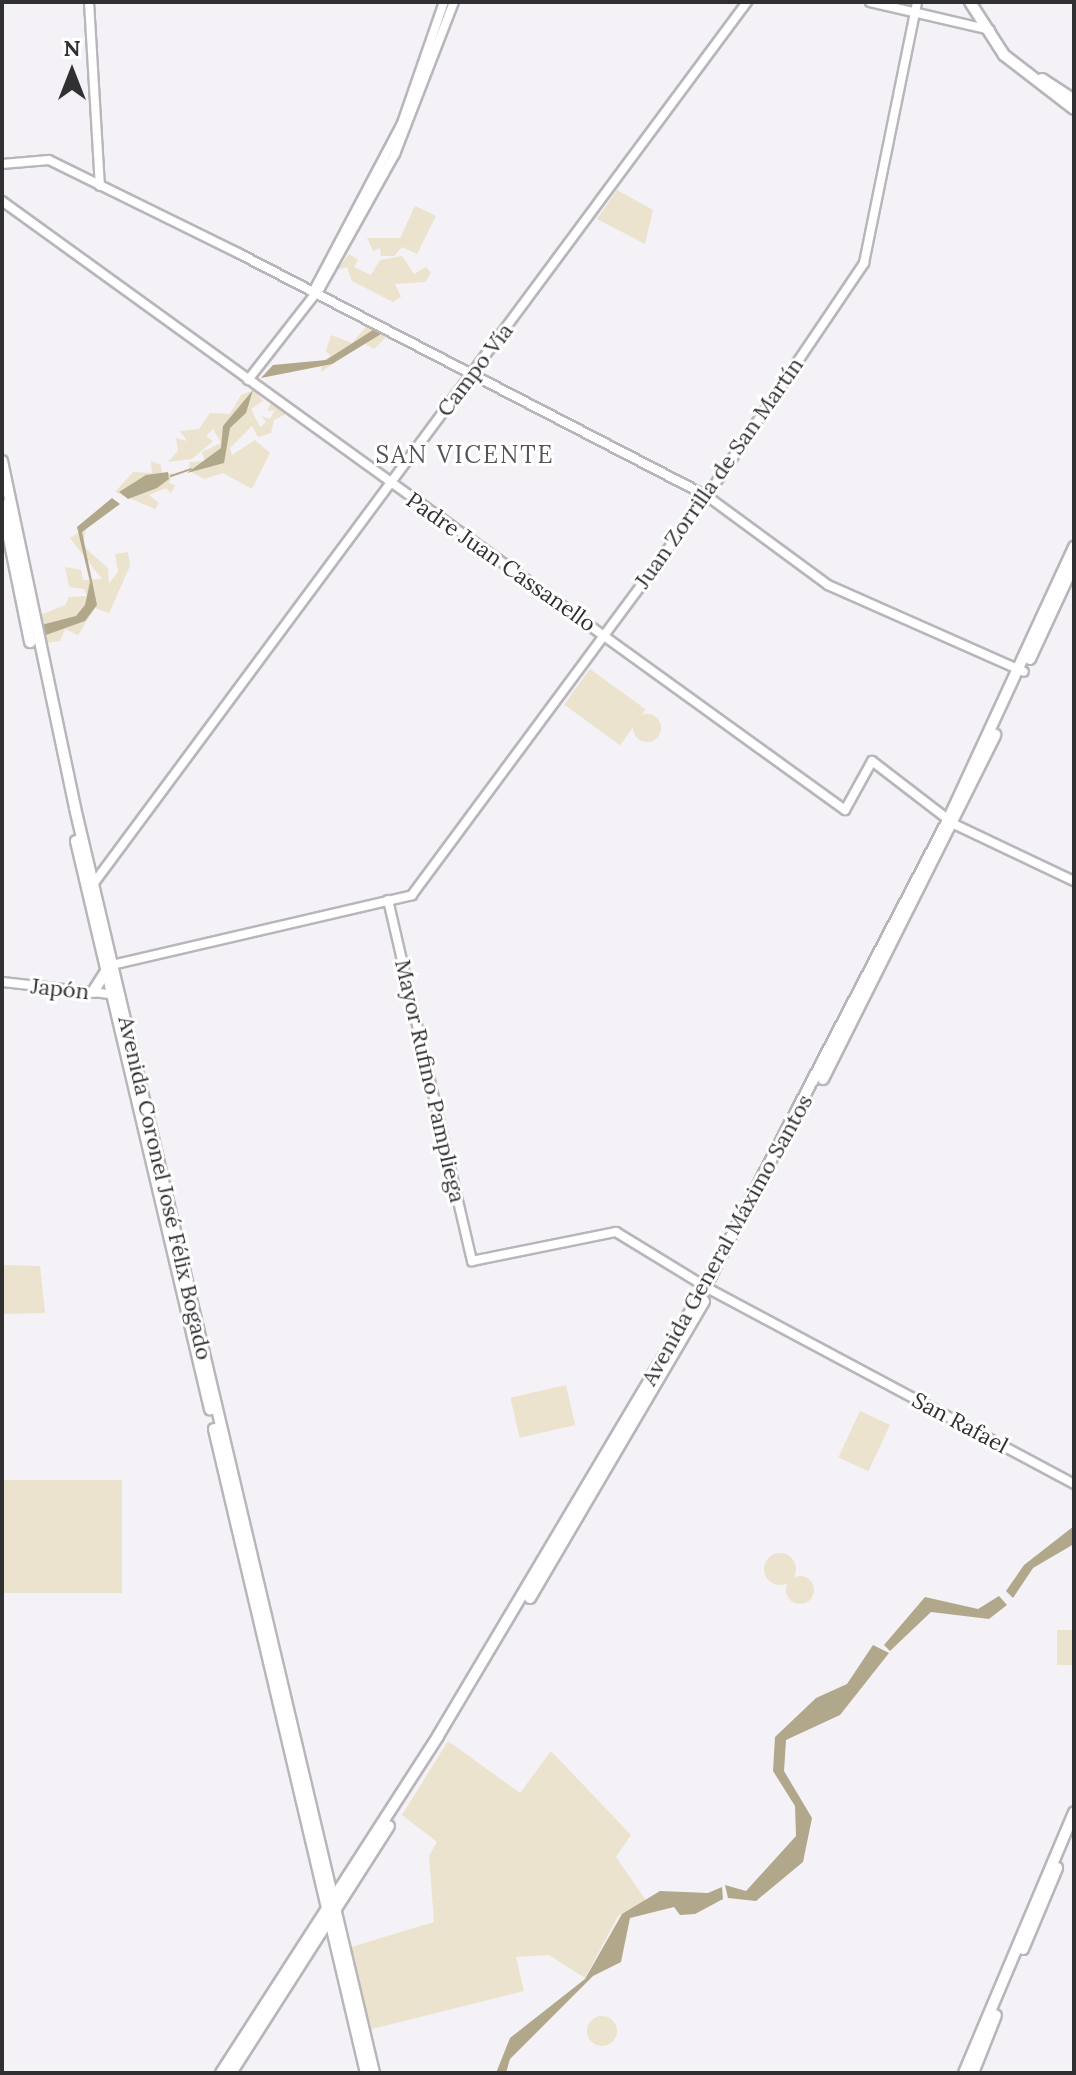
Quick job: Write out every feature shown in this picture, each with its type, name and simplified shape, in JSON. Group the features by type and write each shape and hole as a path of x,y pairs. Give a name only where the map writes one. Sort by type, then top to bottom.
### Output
{"main road":[{"path":"970,2 1004,55 1074,109"},
{"path":"977,2 986,29 1033,72 1074,100"},
{"name":"Avenida Coronel José Félix Bogado","path":"2,461 30,621"},
{"name":"Avenida Coronel José Félix Bogado","path":"2,504 331,1910"},
{"name":"Avenida General Máximo Santos","path":"331,1910 587,1506 708,1288 951,822 1074,547"},
{"name":"Avenida General Máximo Santos","path":"1020,671 1074,564"},
{"path":"93,992 109,968"},
{"path":"964,2073 1074,1812"},
{"path":"973,2073 1074,1828"},
{"path":"231,2073 236,2057 298,1950 331,1910"},
{"path":"221,2073 236,2057 331,1910"},
{"path":"331,1910 366,2073"},
{"path":"331,1910 374,2073"}],"street":[{"path":"89,2 100,186"},
{"path":"313,292 402,123 444,2"},
{"path":"248,380 313,292 400,145 454,2"},
{"name":"Campo Vía","path":"90,887 747,2"},
{"path":"870,2 915,15 986,29"},
{"name":"Juan Zorrilla de San Martín","path":"388,900 412,895 707,496 864,263 917,2"},
{"path":"2,164 45,159 313,292 707,496 828,585 1020,671"},
{"name":"Padre Juan Cassanello","path":"2,201 845,810 872,761 951,822"},
{"path":"951,822 1074,881"},
{"path":"109,968 388,900"},
{"name":"Mayor Rufino Pampliega","path":"388,900 472,1261"},
{"name":"Japón","path":"2,982 115,995"},
{"name":"San Rafael","path":"472,1261 614,1231 708,1288 1074,1484"}],"shaded area":[{"path":"617,190 653,210 645,244 597,219"},
{"path":"415,206 436,216 417,254 402,247 394,256 381,256 380,248 373,251 367,238 400,238"},
{"path":"349,254 358,260 354,267 371,275 380,260 402,256 414,274 426,267 431,273 425,282 395,284 401,297 393,302 352,281 347,267 337,270"},
{"path":"368,324 386,337 374,349 364,343 321,372 322,361 331,356 326,351 331,335 352,343"},
{"path":"373,330 381,334 332,364 261,378 273,365 326,360"},
{"path":"253,390 246,413 230,428 224,463 187,473 221,448 223,426"},
{"path":"254,390 263,401 251,409 260,427 266,422 261,416 270,419 275,410 267,411 272,401 288,413 274,420 271,433 258,437 252,426 230,448 232,455 255,440 270,453 252,489 223,473 204,479 190,471 189,462 205,461 202,452 221,443 213,429 206,436 213,441 192,459 168,462 178,451 176,438 187,441 180,431 199,429 210,413 230,414 241,395"},
{"path":"151,461 161,465 162,474 173,473 169,483 175,485 171,493 166,488 149,495 159,503 155,509 115,492 133,472 152,473"},
{"path":"168,472 169,479 157,488 128,499 119,492 146,475"},
{"path":"112,498 120,504 82,532 97,605 85,621 43,636 41,625 76,616 85,605 90,582 77,527"},
{"path":"86,528 83,546 108,568 109,583 118,572 115,554 128,552 130,566 109,613 95,608 78,635 65,629 60,641 45,643 36,617 65,605 69,597 87,596 84,589 69,587 65,567 81,570 83,580 102,579 70,538"},
{"path":"590,669 646,710 620,745 564,705"},
{"path":"647,714 657,718 661,728 657,738 647,742 637,738 633,728 637,718"},
{"path":"2,1265 40,1266 45,1313 2,1314"},
{"path":"566,1385 575,1425 520,1438 510,1398"},
{"path":"860,1411 890,1425 868,1471 838,1457"},
{"path":"2,1480 122,1480 122,1593 2,1593"},
{"path":"1074,1526 1074,1544 1033,1568 1013,1598 1006,1591 1024,1565"},
{"path":"780,1553 791,1558 796,1569 791,1580 780,1585 769,1580 764,1569 769,1558"},
{"path":"800,1576 810,1580 814,1590 810,1600 800,1604 790,1600 786,1590 790,1580"},
{"path":"999,1596 1007,1605 989,1619 931,1612 890,1651 884,1645 925,1597 978,1609"},
{"path":"1057,1630 1074,1630 1074,1665 1057,1665"},
{"path":"873,1645 889,1653 840,1715 786,1740 784,1771 812,1818 803,1862 756,1901 728,1898 725,1885 746,1891 796,1836 795,1806 773,1771 775,1737 816,1698 847,1684"},
{"path":"448,1741 520,1793 551,1751 631,1835 616,1857 647,1902 618,1916 585,1978 549,1955 516,1957 524,1991 368,2030 348,1948 434,1922 429,1856 437,1842 402,1815"},
{"path":"722,1887 723,1899 695,1914 680,1915 674,1907 630,1918 621,1962 593,1976 510,2059 506,2073 496,2073 510,2038 585,1979 622,1914 660,1891 708,1893"},
{"path":"602,2016 608,2017 616,2025 616,2037 608,2045 602,2046 596,2045 588,2037 587,2031 588,2025 596,2017"}],"waterway":[{"path":"171,476 191,469"}],"district":[{"name":"SAN VICENTE","path":"465,455"}]}
